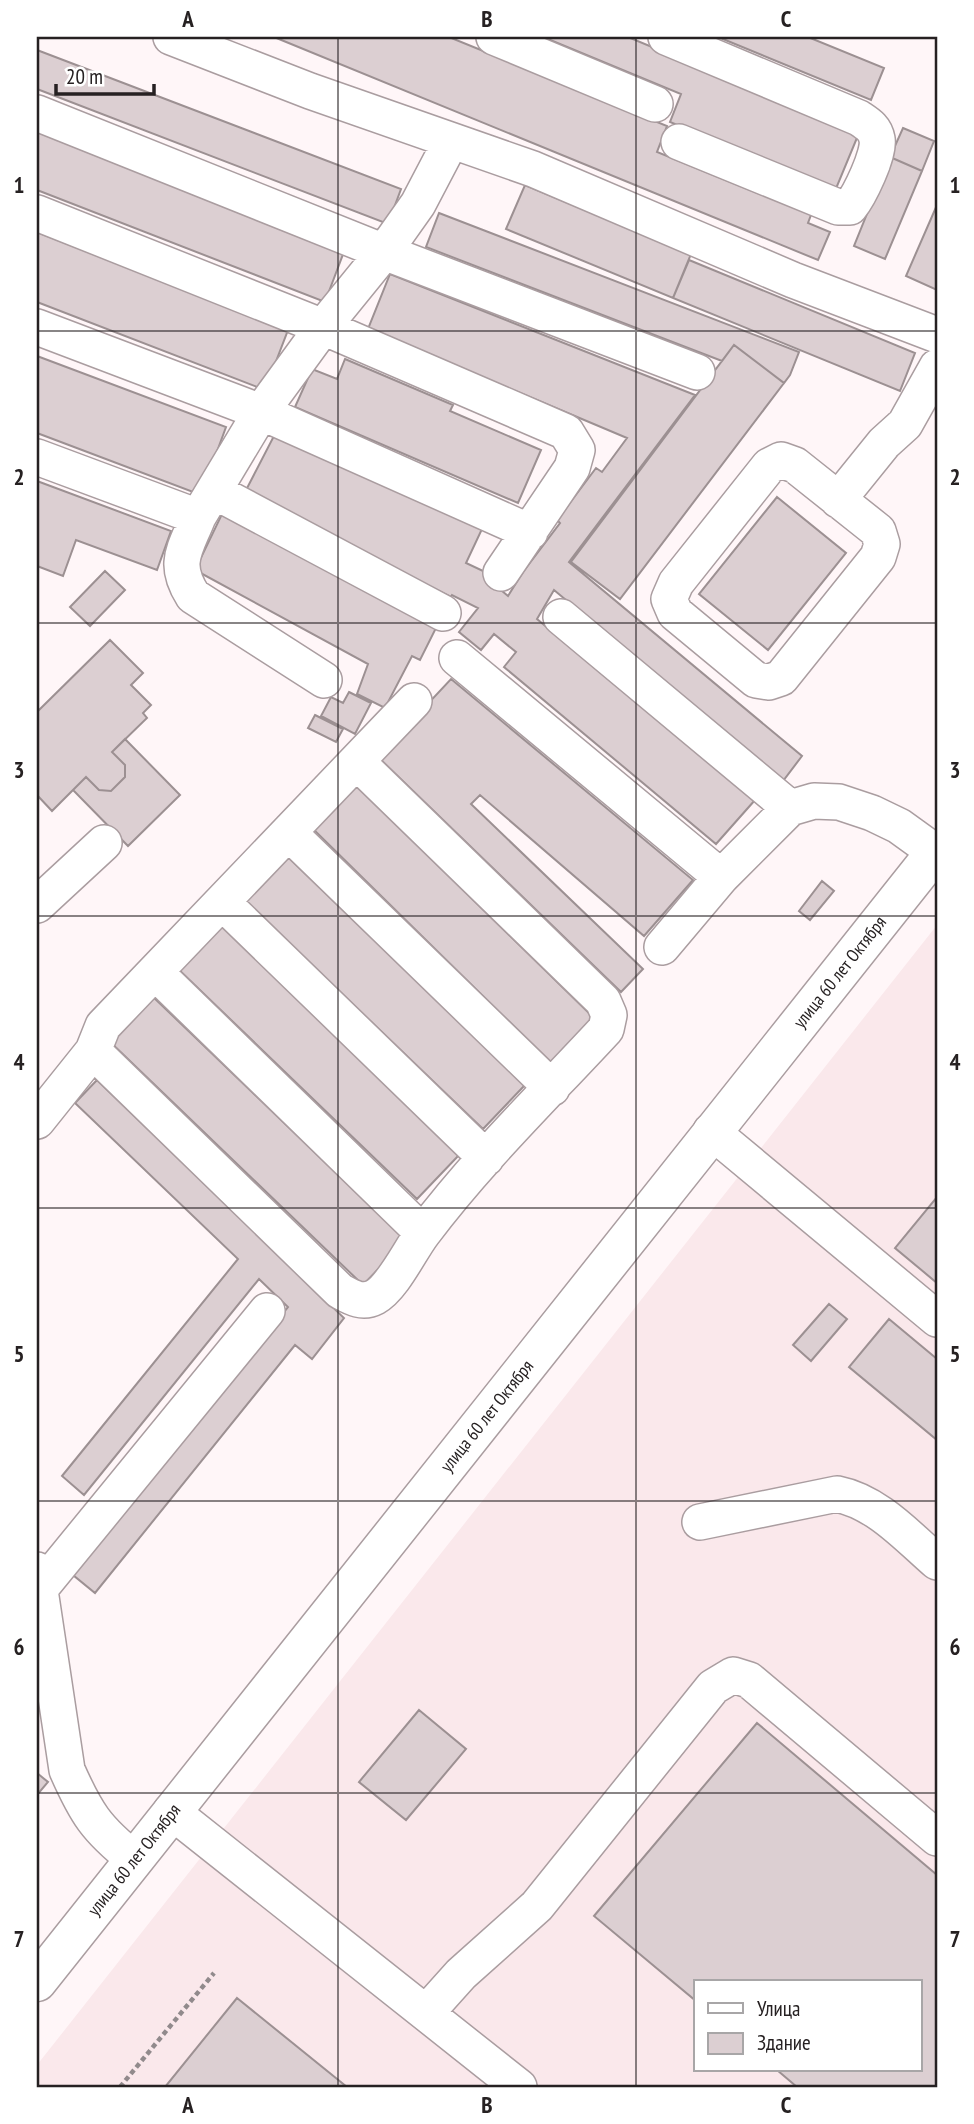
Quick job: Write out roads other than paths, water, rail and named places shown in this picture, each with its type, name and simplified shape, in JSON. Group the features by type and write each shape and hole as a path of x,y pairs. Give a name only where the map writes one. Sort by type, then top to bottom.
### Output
{"main road":[{"name":"улица 60 лет Октября","path":"37,1982 936,851"}],"lane":[{"path":"495,37 655,104"},
{"path":"666,37 859,118 873,128 878,140 877,151 857,199 850,207 838,206 679,142"},
{"path":"181,39 451,141 533,169 793,280 937,335"},
{"path":"37,113 697,372"},
{"path":"324,681 193,596 184,582 181,562 206,504 261,412 418,204 451,141"},
{"path":"37,213 323,327 566,432 577,450 572,468 501,573"},
{"path":"37,327 261,412 530,532"},
{"path":"838,499 884,443 905,424 937,367"},
{"path":"37,457 206,504 443,613"},
{"path":"781,460 795,465 838,499 878,531 882,544 878,557 781,678 769,682 756,680 675,614 669,600 676,583 769,466 781,460"},
{"path":"561,617 790,808"},
{"path":"457,658 720,877"},
{"path":"37,1121 93,1051 103,1026 414,701"},
{"path":"93,1051 340,1291 364,1300 376,1296 391,1281 423,1233 486,1158 606,1029 609,1014 603,1001 356,762"},
{"path":"662,947 720,877 790,808 814,801 839,802 899,826 936,851"},
{"path":"289,833 552,1088"},
{"path":"37,905 104,843"},
{"path":"222,902 486,1158"},
{"path":"155,972 423,1233"},
{"path":"711,1131 937,1319"},
{"path":"134,1858 107,1838 93,1821 67,1770 38,1580 267,1311"},
{"path":"700,1522 837,1494 852,1497 870,1506 937,1562"},
{"path":"426,2013 461,1974 537,1906 713,1687 733,1675 749,1680 937,1838"},
{"path":"171,1811 519,2087"}]}
